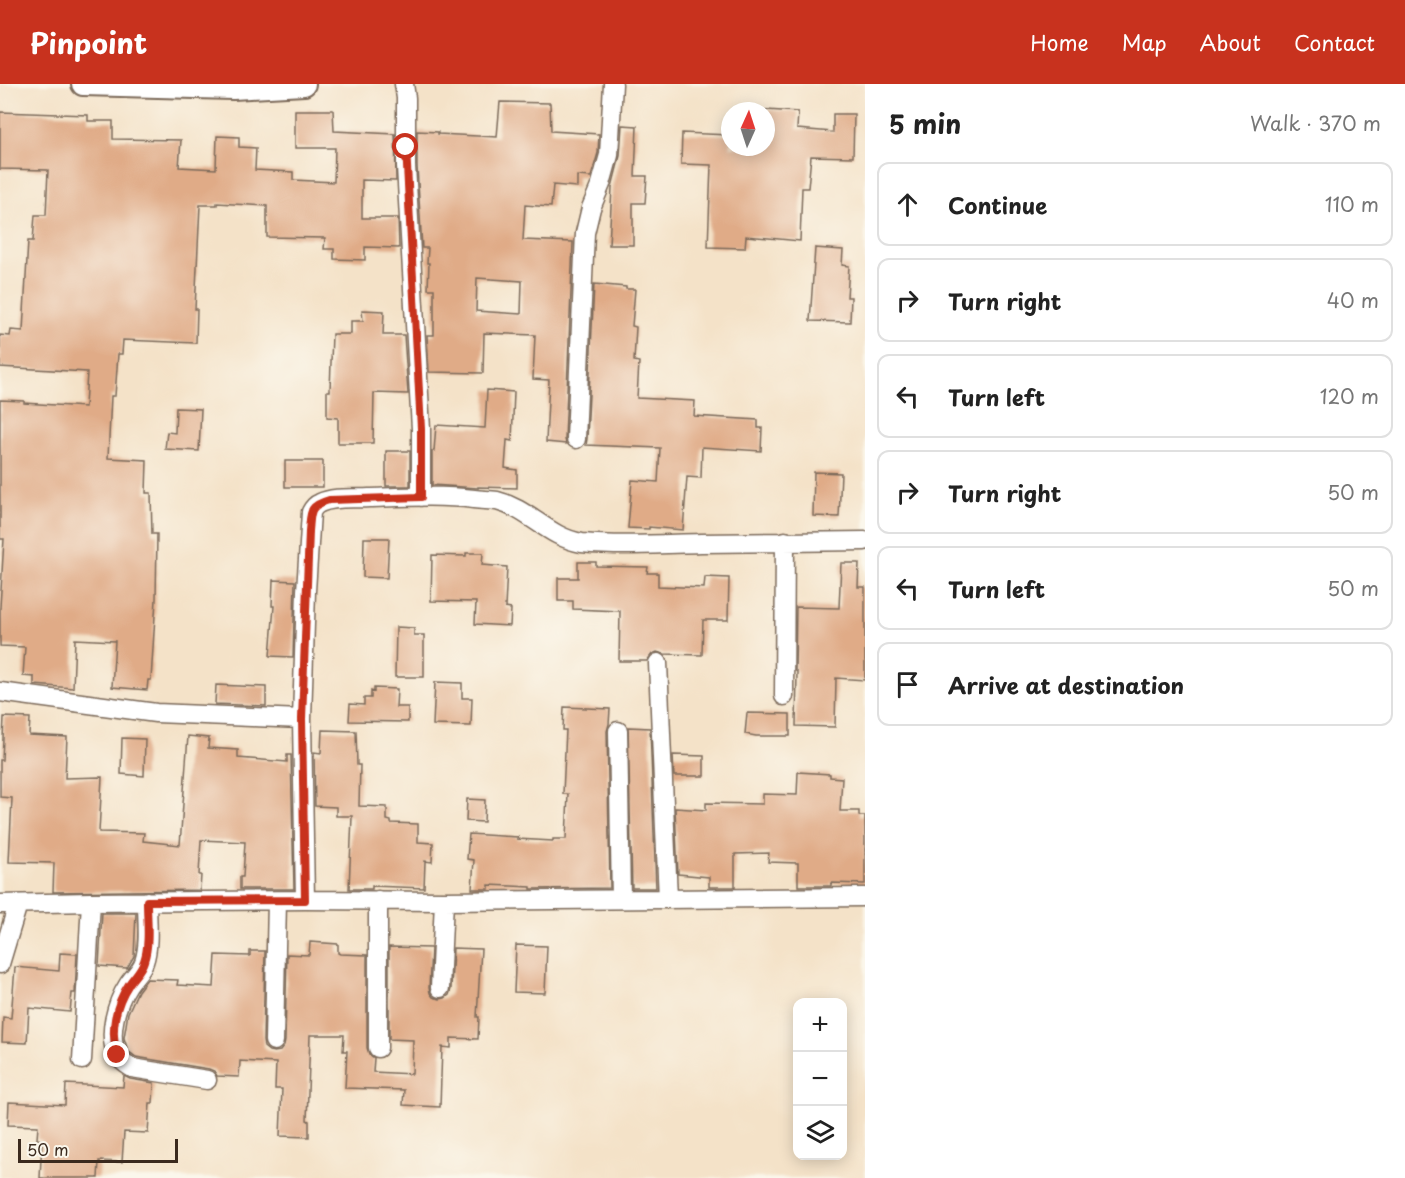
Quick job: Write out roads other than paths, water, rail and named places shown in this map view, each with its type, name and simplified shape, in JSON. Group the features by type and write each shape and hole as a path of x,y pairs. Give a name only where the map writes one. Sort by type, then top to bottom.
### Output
{"street":[{"path":"83,84 233,86 304,84"},
{"path":"404,84 406,166 421,429 421,497"},
{"path":"576,440 585,233 609,155 613,84"},
{"path":"305,900 302,719 309,531 312,508 318,503 329,500 421,497 497,501 520,510 561,537 581,543 622,545 865,541"},
{"path":"784,696 785,541"},
{"path":"658,663 668,898"},
{"path":"0,692 156,713 302,719"},
{"path":"618,731 621,899"},
{"path":"0,964 9,904 147,901 865,897"},
{"path":"378,900 378,1048"},
{"path":"147,901 147,953 144,964 129,983 117,1008 113,1035 117,1055 123,1063 132,1068 207,1080"},
{"path":"274,1041 277,901"},
{"path":"440,988 444,901"},
{"path":"82,1060 91,902"}]}
